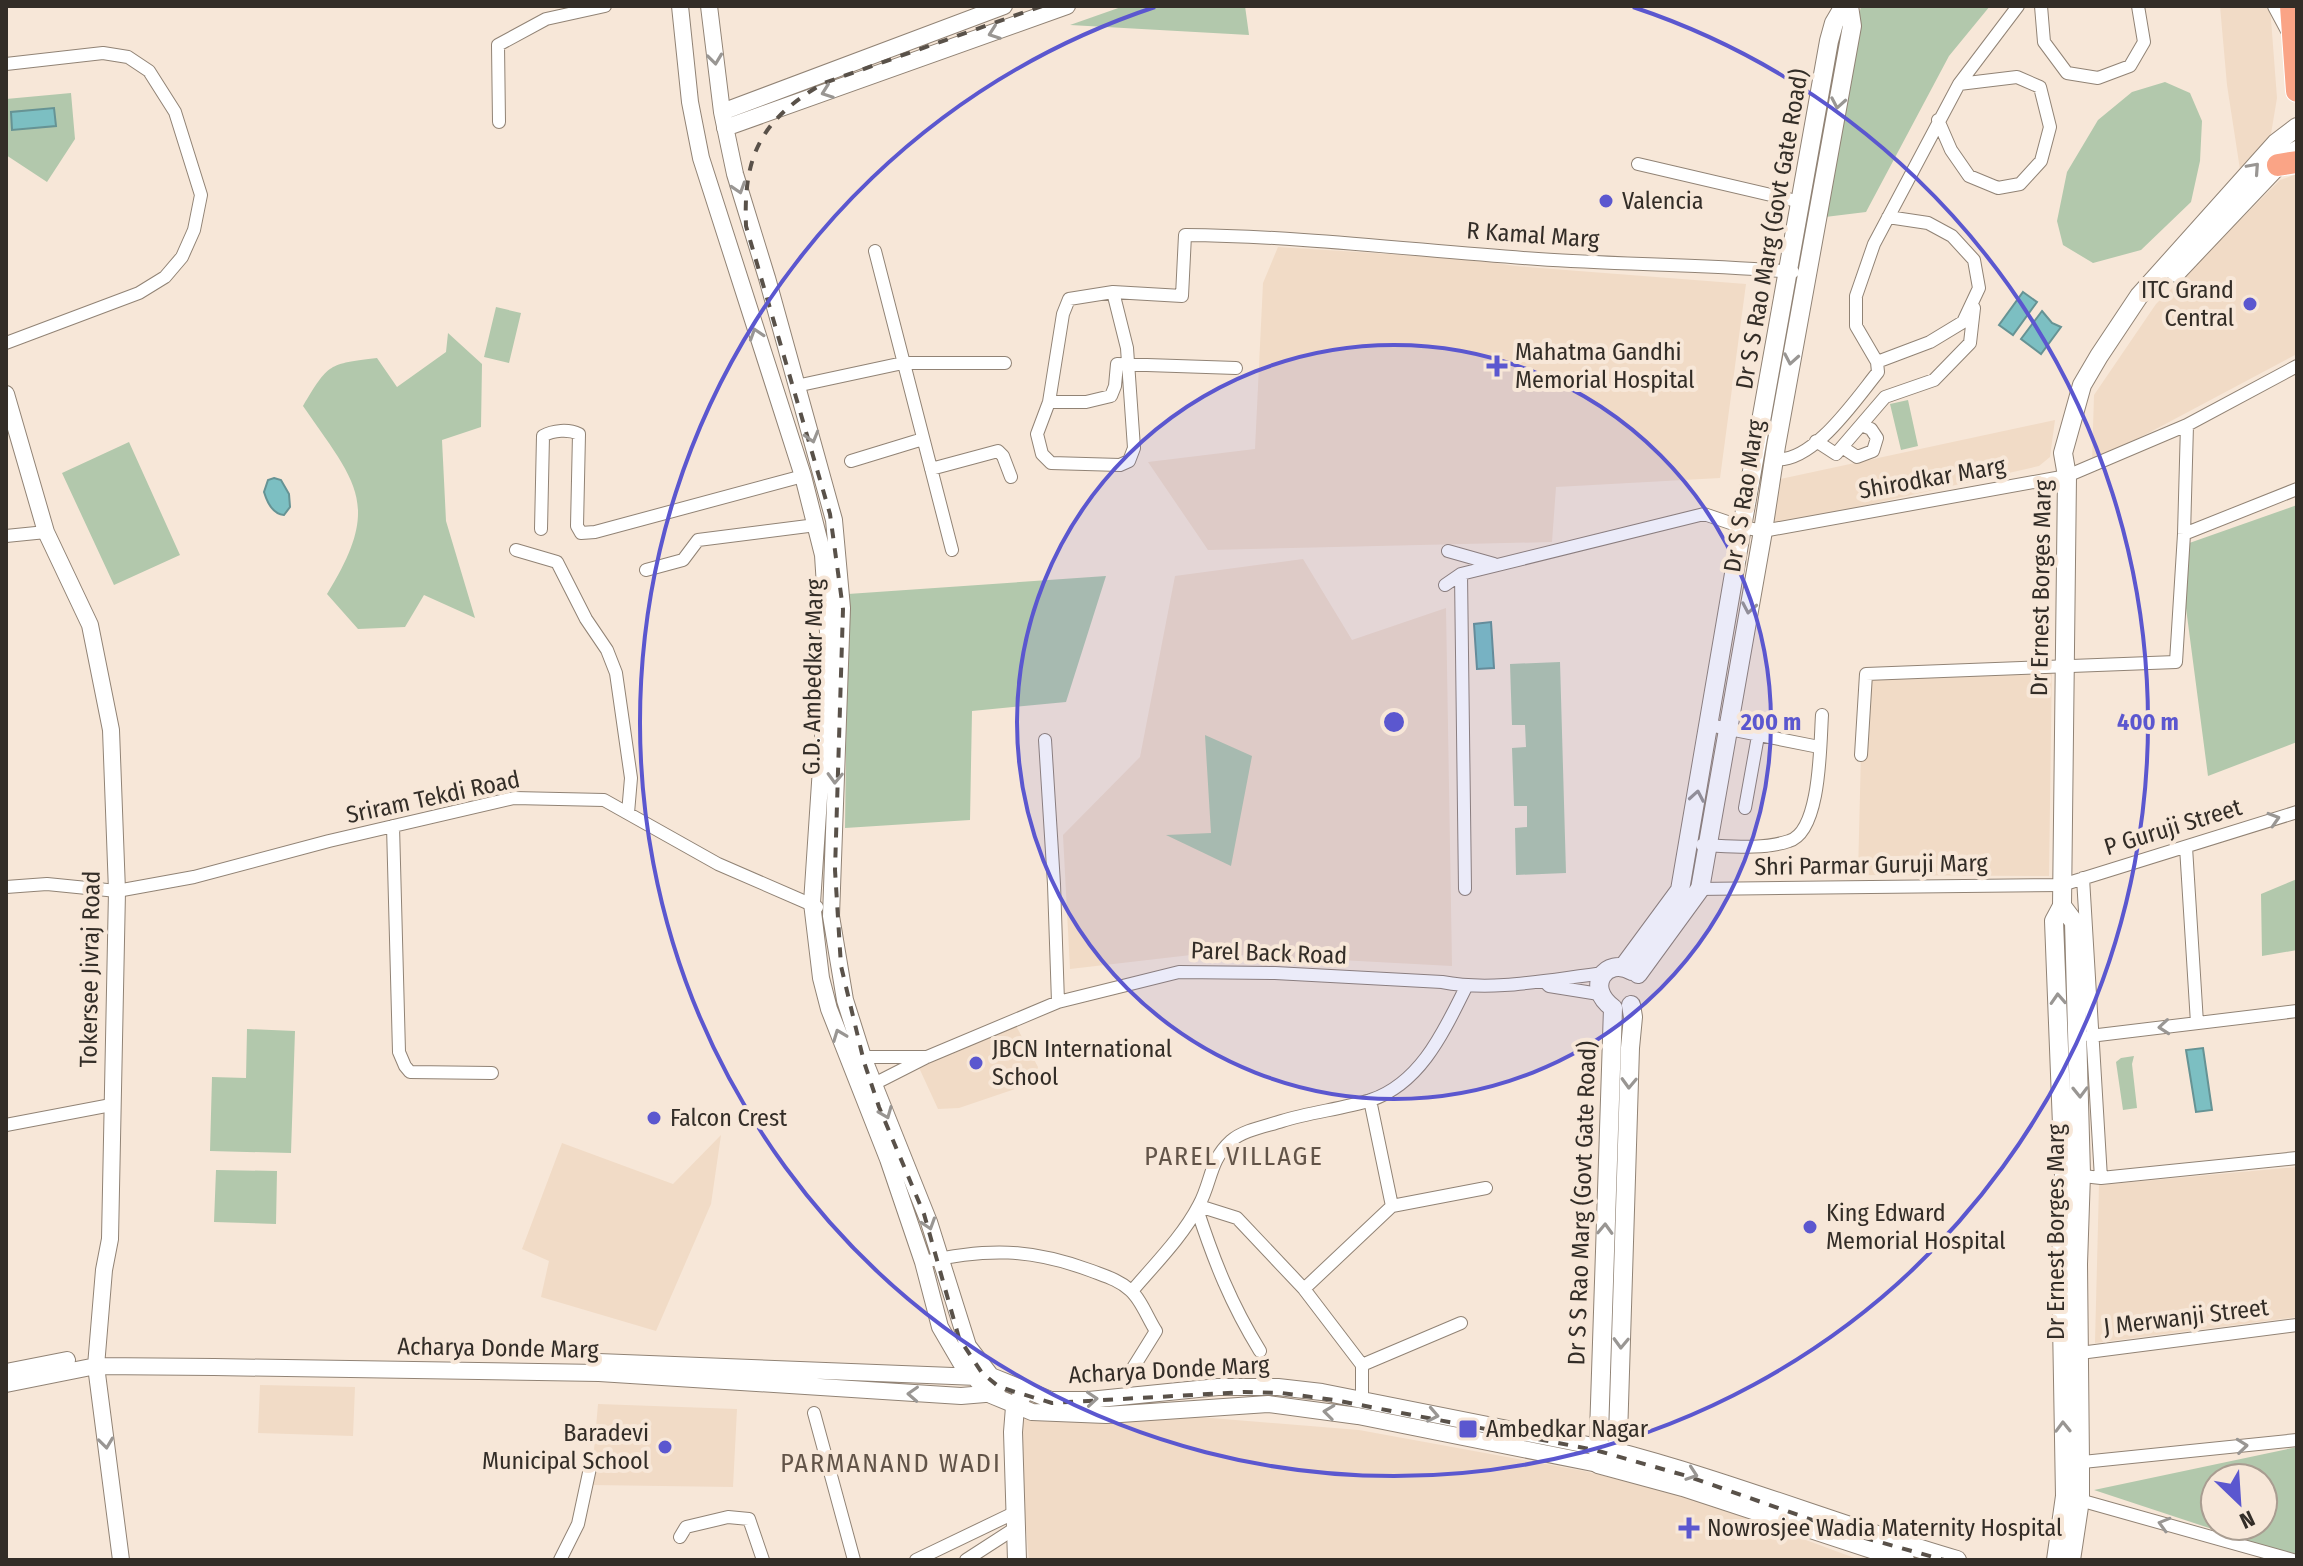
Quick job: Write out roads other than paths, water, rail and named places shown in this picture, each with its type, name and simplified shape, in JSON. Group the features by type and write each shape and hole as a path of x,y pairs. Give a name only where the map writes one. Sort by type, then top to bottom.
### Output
{"highway":[{"path":"2291,6 2297,91"}],"main road":[{"name":"Dr S S Rao Marg (Govt Gate Road)","path":"1631,970 1680,890 1688,844 1719,727 1742,527 1798,273 1801,202 1829,41 1834,23 1847,6"},
{"name":"Dr S S Rao Marg","path":"1631,970 1700,889 1709,845 1719,727 1763,531 1798,273 1852,26 1847,6"},
{"name":"Dr Ernest Borges Marg","path":"2071,1560 2069,1264 2078,1037 2074,922 2062,906 2067,469 2076,456 2089,391 2119,337 2287,155 2297,127"},
{"path":"1599,994 1598,987 1605,973 1614,966 1631,970 1640,987 1637,998 1622,1006 1633,1017 1617,1460"},
{"name":"Dr S S Rao Marg (Govt Gate Road)","path":"1598,1456 1622,1006 1599,994"},
{"name":"Dr Ernest Borges Marg","path":"2069,1264 2080,1353 2071,1389"},
{"path":"1017,1560 1012,1462 1018,1394"},
{"name":"Acharya Donde Marg","path":"1598,1456 1617,1460 1683,1487 1957,1560"},
{"name":"Dr Ernest Borges Marg","path":"2056,1560 2072,1498"},
{"name":"Acharya Donde Marg","path":"1828,1528 1905,1560"}],"street":[{"path":"499,122 498,45 546,19 605,6"},
{"path":"680,6 690,102 701,158 803,476 835,620 828,663 812,903 821,978 829,1009 895,1155 931,1260 989,1251 1056,1258 1114,1279 1132,1291 1156,1331 1128,1376"},
{"name":"G.D. Ambedkar Marg","path":"709,6 723,120 735,174 834,520 842,587 835,620 831,916 845,1000 863,1057 867,1088"},
{"path":"723,120 888,50 1004,6"},
{"path":"723,120 894,68 1067,6"},
{"path":"1775,453 1805,451 1830,431 1878,372 1877,362 1856,326 1856,296 1874,244 1959,84 2018,6"},
{"path":"2041,6 2044,42 2067,73 2098,78 2130,66 2144,42 2138,6"},
{"path":"2276,6 2292,35"},
{"path":"888,50 894,68"},
{"path":"6,64 103,53 128,57 149,71 175,112 201,195 194,230 182,257 165,277 139,293 6,343"},
{"path":"1938,120 1951,150 1969,176 1998,188 2020,184 2041,161 2050,127 2040,87 2017,77 1959,84"},
{"path":"1638,164 1801,202"},
{"path":"1877,362 1930,342 1963,322 1979,288 1974,260 1952,236 1928,223 1888,217"},
{"name":"R Kamal Marg","path":"1113,292 1182,296 1185,235 1541,259 1749,267 1798,273"},
{"path":"875,251 952,550"},
{"path":"1113,292 1127,348 1134,448 1129,461 1120,465 1051,463 1042,454 1037,434 1049,402 1063,314 1069,299 1113,292"},
{"path":"1816,441 1836,454 1885,397 1934,380 1970,343 1976,296"},
{"path":"796,386 903,363 1005,363"},
{"path":"1049,402 1086,402 1111,396 1117,364 1236,368"},
{"name":"Shirodkar Marg","path":"1461,574 1704,514 1763,531 2067,469 2187,425 2297,366"},
{"name":"Tokersee Jivraj Road","path":"6,394 46,532 90,625 111,730 117,891 110,1239 104,1270 97,1360 121,1560"},
{"path":"1842,447 1857,457 1873,451 1877,438 1871,429 1861,425"},
{"path":"1861,755 1866,674 2176,662 2187,425"},
{"path":"541,529 543,436 550,431 575,431 579,434 577,526 581,533 595,532 803,476"},
{"path":"851,461 923,439"},
{"path":"931,469 998,451 1011,477"},
{"path":"2184,534 2297,489"},
{"path":"646,570 683,560 698,540 816,525"},
{"path":"6,536 46,532"},
{"path":"516,550 557,562 586,619 607,650 616,673 631,778 628,813"},
{"path":"1448,551 1497,565"},
{"path":"1445,585 1461,574"},
{"path":"1461,574 1465,889"},
{"path":"1688,844 1744,846 1791,841 1806,829 1813,808 1822,715"},
{"path":"1719,727 1819,747"},
{"path":"1745,808 1758,736"},
{"path":"1045,740 1058,1002"},
{"name":"Sriram Tekdi Road","path":"6,887 47,884 117,891 194,877 514,798 604,800 718,864 812,903 831,916"},
{"name":"P Guruji Street","path":"2062,885 2297,812"},
{"path":"393,826 399,1052 410,1072 492,1073"},
{"path":"2186,847 2197,1023"},
{"path":"2083,878 2078,1037 2101,1178"},
{"name":"Shri Parmar Guruji Marg","path":"1680,890 2062,885"},
{"name":"Parel Back Road","path":"863,1057 927,1057 1058,1002 1179,972 1275,973 1442,982 1466,987 1605,973"},
{"name":"Parel Back Road","path":"1544,981 1549,986 1599,994"},
{"path":"1132,1291 1198,1208 1213,1164 1234,1138 1293,1118 1370,1100 1408,1080 1442,1033 1466,987"},
{"path":"2078,1037 2297,1011"},
{"path":"867,1088 927,1057"},
{"path":"1370,1100 1392,1206"},
{"path":"6,1125 111,1105"},
{"path":"2073,1175 2101,1178 2297,1158"},
{"path":"1304,1289 1392,1206 1486,1188"},
{"path":"1198,1208 1237,1218 1304,1289 1362,1365 1362,1400"},
{"path":"1198,1208 1219,1274 1237,1313 1260,1351"},
{"name":"Acharya Donde Marg","path":"931,1260 991,1395"},
{"path":"1362,1365 1461,1323"},
{"name":"J Merwanji Street","path":"2080,1353 2297,1325"},
{"name":"Acharya Donde Marg","path":"6,1372 97,1360 257,1363 599,1373 883,1392 1018,1394 1051,1400 1218,1387 1278,1387 1362,1400 1396,1416"},
{"name":"Acharya Donde Marg","path":"6,1384 97,1360"},
{"name":"Acharya Donde Marg","path":"257,1363 592,1362 983,1377 1051,1414 1145,1413 1268,1404 1358,1416 1396,1416 1598,1456"},
{"path":"1144,1394 1145,1413"},
{"path":"814,1413 854,1560"},
{"path":"2072,1463 2297,1440"},
{"path":"560,1560 578,1524 590,1468"},
{"path":"2072,1498 2293,1560"},
{"path":"680,1537 686,1527 728,1517 749,1519 763,1560"},
{"path":"916,1560 1016,1520"},
{"path":"966,1560 1016,1520"}],"water":[{"path":"54,108 56,126 12,130 11,112"},
{"path":"2023,292 2037,302 2013,335 1999,325"},
{"path":"2042,311 2052,323 2061,327 2041,354 2021,339"},
{"path":"268,480 281,480 289,494 290,507 284,515 273,510 264,492"},
{"path":"1491,622 1494,668 1477,669 1474,624"},
{"path":"2203,1048 2212,1110 2196,1112 2186,1050"}],"railway":[{"path":"1042,6 824,83 785,110 771,125 753,159 746,201 746,226 830,514 843,609 835,870 841,966 864,1062 879,1107 924,1214 959,1338 982,1373 998,1386 1052,1403 1244,1392 1334,1400 1595,1450 1687,1476 1858,1536 1944,1560"}],"place":[{"name":"Valencia","path":"1606,201"},
{"name":"ITC Grand Central","path":"2250,304"},
{"name":"Mahatma Gandhi Memorial Hospital","path":"1497,366"},
{"name":"JBCN International School","path":"976,1063"},
{"name":"Falcon Crest","path":"654,1118"},
{"name":"King Edward Memorial Hospital","path":"1810,1227"},
{"name":"Ambedkar Nagar","path":"1468,1429"},
{"name":"Baradevi Municipal School","path":"665,1447"},
{"name":"Nowrosjee Wadia Maternity Hospital","path":"1689,1528"}],"district":[{"name":"PAREL VILLAGE","path":"1234,1156"},
{"name":"PARMANAND WADI","path":"891,1463"}]}
